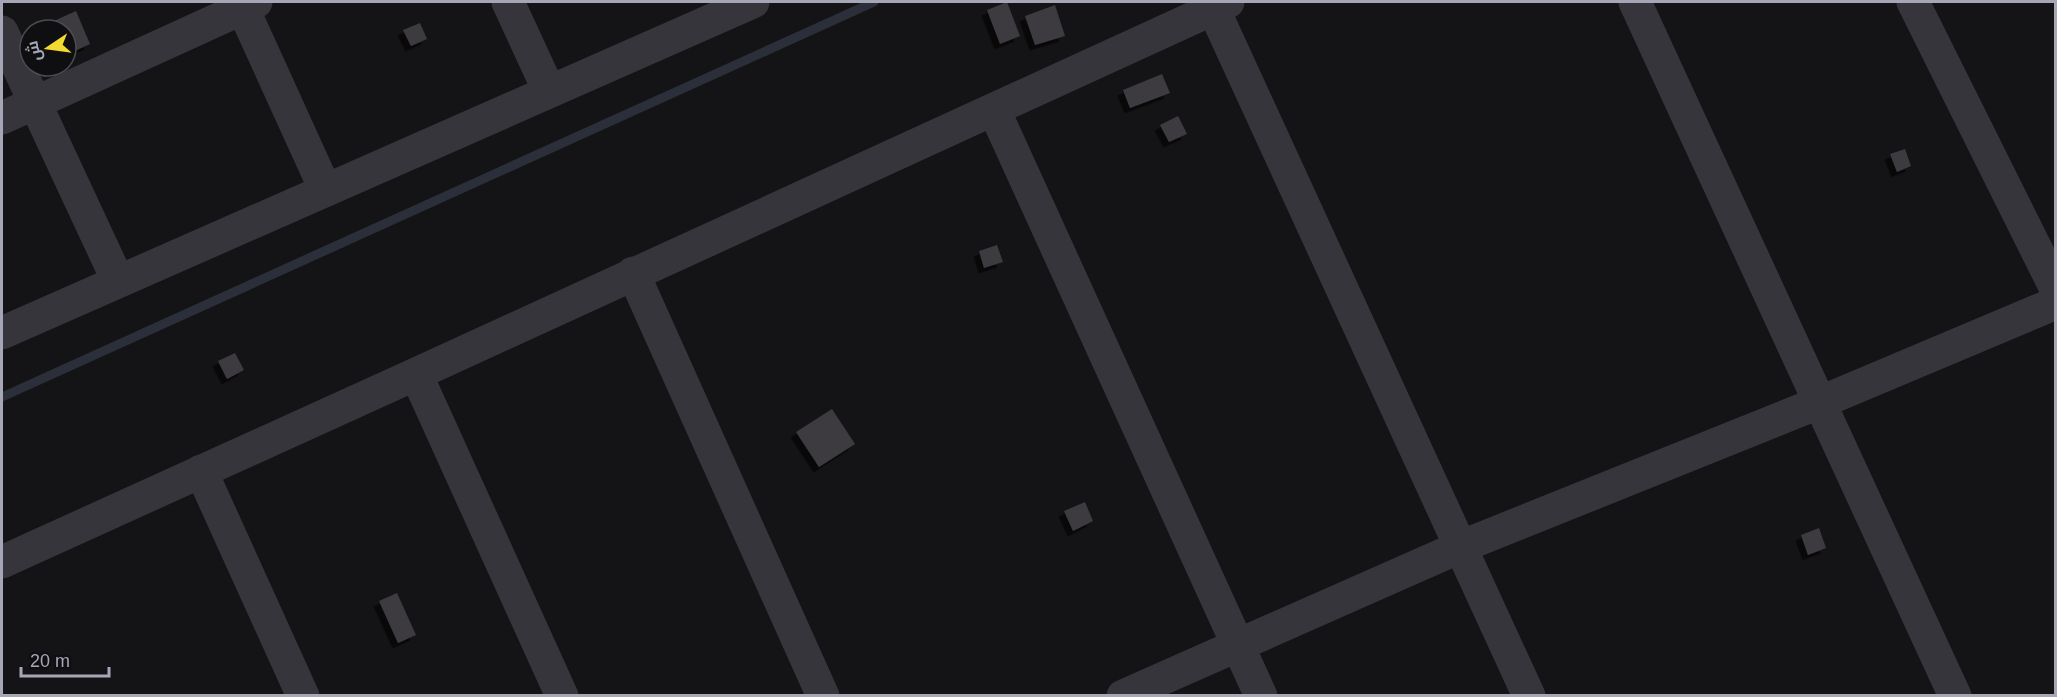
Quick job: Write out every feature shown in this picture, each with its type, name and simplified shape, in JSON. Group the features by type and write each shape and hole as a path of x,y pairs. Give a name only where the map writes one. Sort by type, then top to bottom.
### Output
{"street":[{"path":"508,2 549,91"},
{"path":"2,333 753,2"},
{"path":"1635,2 1955,696"},
{"path":"1913,2 2055,289"},
{"path":"2,118 246,4 325,189"},
{"path":"2,562 1221,5 1460,547 1530,696"},
{"path":"2,32 118,281"},
{"path":"994,110 1261,696"},
{"path":"633,273 823,696"},
{"path":"1124,696 1460,547 1821,402 2055,303"},
{"path":"416,374 562,696"},
{"path":"201,471 303,696"}],"building":[{"path":"1007,2 1020,36 1000,44 987,10"},
{"path":"1055,5 1065,36 1035,45 1025,16"},
{"path":"76,11 90,44 78,50 78,18 60,18"},
{"path":"420,23 427,39 411,46 403,30"},
{"path":"1162,74 1170,93 1130,108 1123,90"},
{"path":"1178,116 1187,134 1169,142 1160,125"},
{"path":"1905,149 1911,166 1897,172 1890,154"},
{"path":"997,245 1003,262 984,268 979,251"},
{"path":"235,353 244,370 227,379 218,361"},
{"path":"832,409 855,444 819,467 796,432"},
{"path":"1085,502 1093,521 1073,531 1064,511"},
{"path":"1819,528 1826,548 1808,555 1801,535"},
{"path":"397,593 416,635 398,643 379,601"}],"waterway":[{"path":"2,397 874,2"}]}
